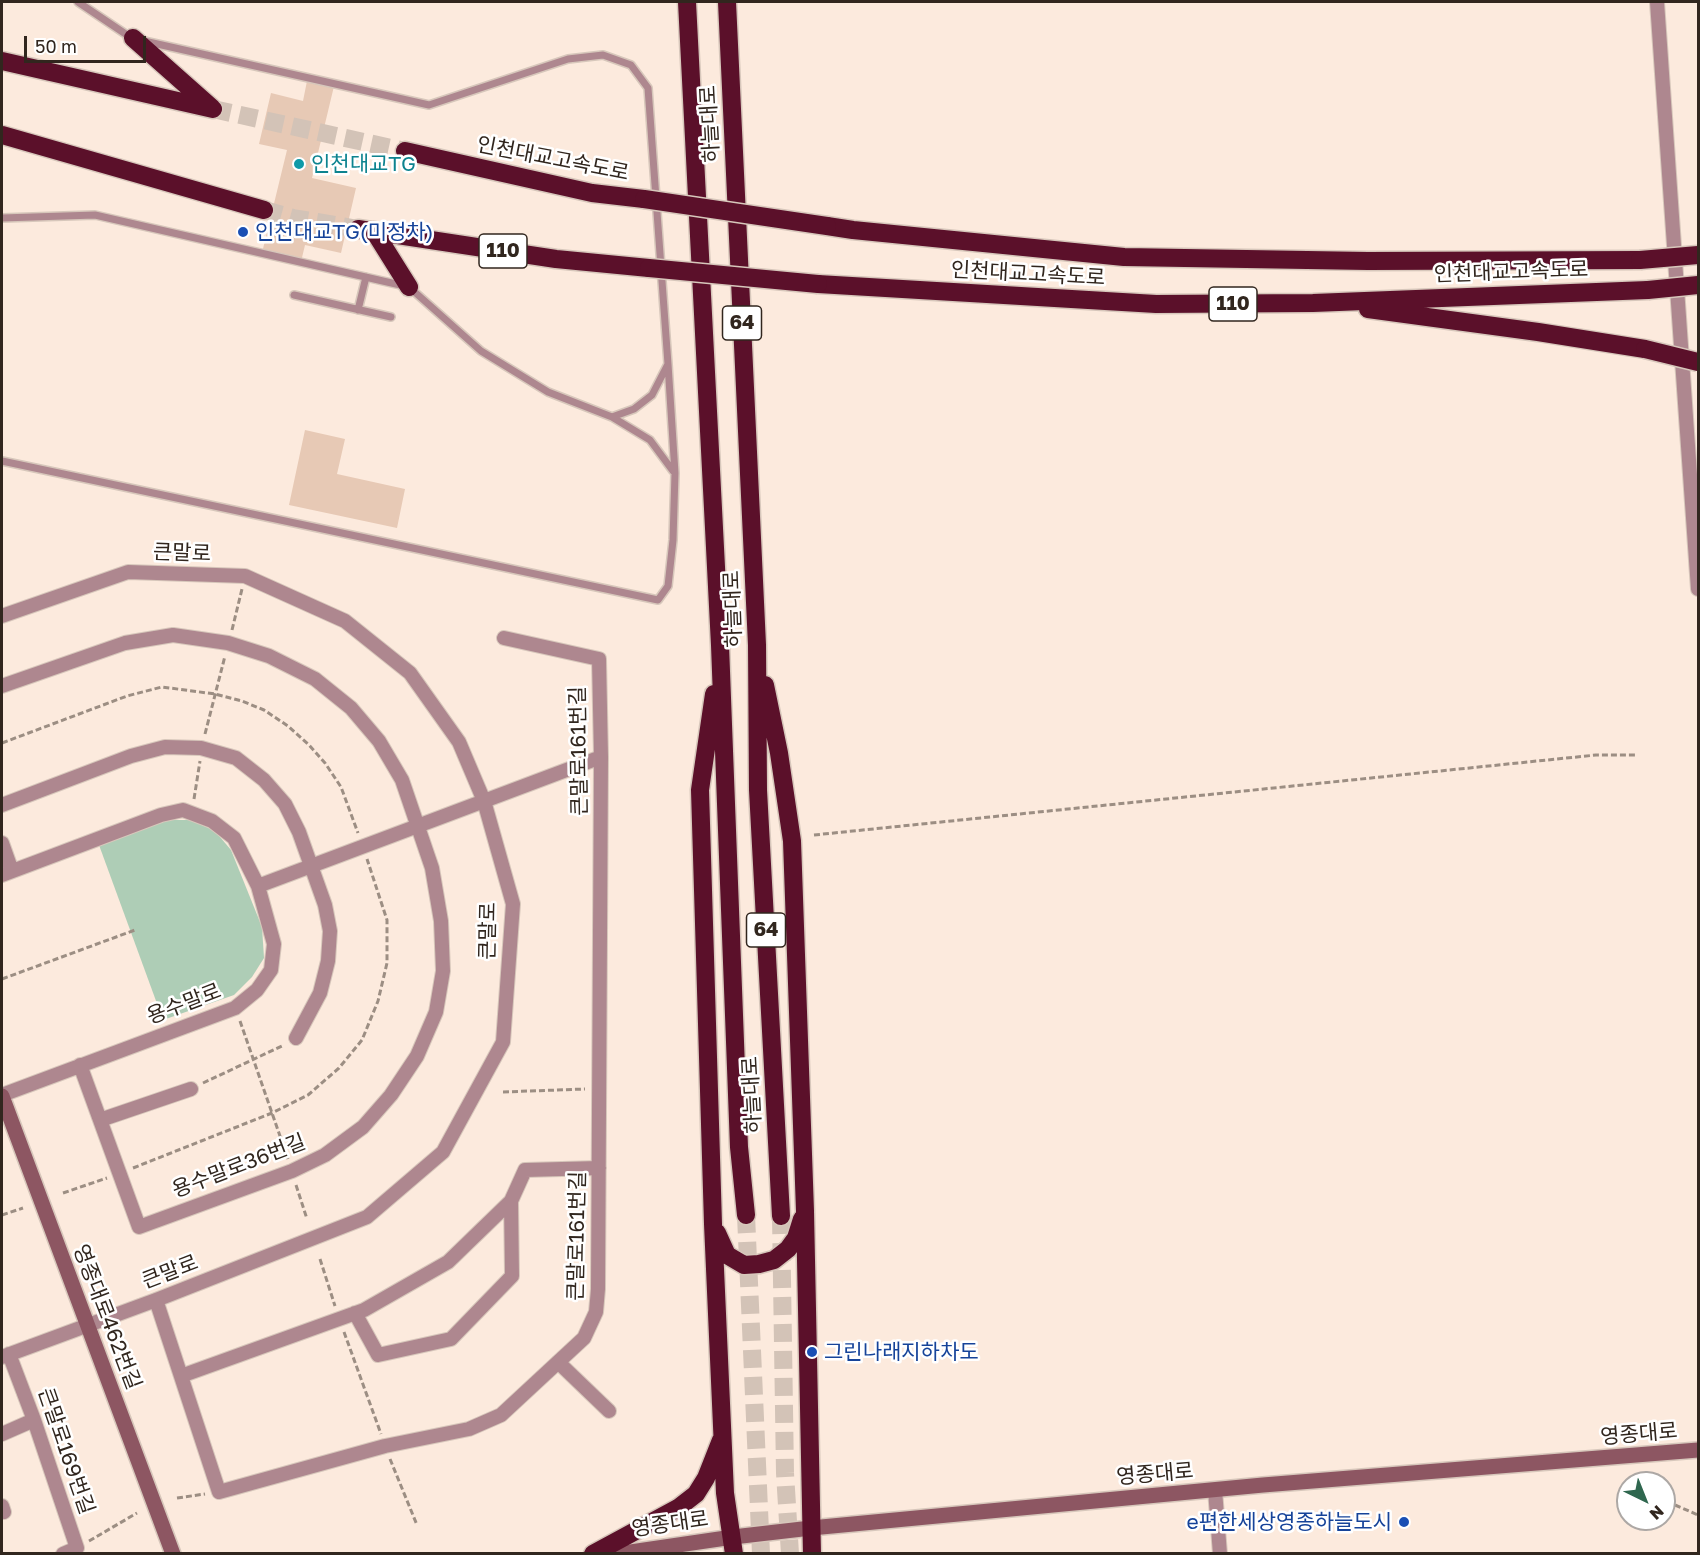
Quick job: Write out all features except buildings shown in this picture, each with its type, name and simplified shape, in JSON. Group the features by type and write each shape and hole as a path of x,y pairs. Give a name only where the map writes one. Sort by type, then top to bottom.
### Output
{"highway":[{"name":"하늘대로","path":"687,2 720,645 739,1147 746,1215"},
{"name":"하늘대로","path":"727,2 757,645 758,790 781,1216"},
{"path":"2,61 213,109 133,38"},
{"path":"2,135 264,210"},
{"name":"인천대교고속도로","path":"405,151 592,194 644,199 853,230 1125,257 1368,261 1640,260 1698,255"},
{"name":"인천대교고속도로","path":"409,287 366,230 556,259 818,284 1156,304 1313,303 1648,290 1698,285"},
{"path":"1313,303 1538,332 1645,349 1698,362"},
{"path":"720,645 700,790 713,1224 725,1493 733,1545"},
{"path":"757,645 779,753 792,841 805,1211 812,1554"},
{"path":"713,1224 727,1255 744,1265 759,1264 774,1260 788,1249 796,1238 805,1211"},
{"path":"593,1554 678,1508 696,1494 706,1478 723,1433"}],"main road":[{"name":"영종대로462번길","path":"2,1095 173,1554"},
{"name":"영종대로","path":"617,1554 733,1545 811,1528 1215,1490 1698,1450"}],"street":[{"path":"1657,2 1698,589"},
{"name":"큰말로","path":"2,616 128,572 245,576 345,621 410,673 459,742 484,801 513,904 503,1042 442,1152 367,1217 156,1300 5,1355"},
{"name":"용수말로36번길","path":"2,686 125,643 173,635 228,643 269,656 315,679 351,708 379,741 402,780 432,868 441,921 443,971 436,1012 417,1056 391,1095 363,1127 325,1155 292,1171 138,1227 80,1065"},
{"name":"큰말로161번길","path":"219,1492 385,1446 469,1429 501,1414 584,1338 596,1312 600,1088 599,658 504,638"},
{"path":"2,805 131,756 165,747 201,748 236,758 264,780 285,804 299,832 325,905 330,931 328,961 320,993 296,1038"},
{"path":"258,886 601,757"},
{"name":"용수말로","path":"2,1095 235,1008 257,990 271,970 274,945 258,886 234,838 212,820 183,810 161,815 7,873"},
{"path":"2,843 7,873"},
{"path":"100,1120 191,1089"},
{"path":"181,1376 355,1313 448,1262 511,1201 525,1170 599,1168"},
{"path":"355,1313 378,1355 451,1339 512,1276 511,1201"},
{"path":"156,1300 219,1492"},
{"name":"큰말로169번길","path":"5,1355 34,1420 77,1548 63,1554"},
{"path":"558,1362 609,1412"},
{"path":"2,1434 34,1420"},
{"path":"1215,1490 1220,1554"}],"lane":[{"path":"2,460 658,600 668,586 673,540 675,473 668,364 648,88 631,64 603,55 568,59 429,105 133,38 78,2"},
{"path":"2,218 95,215 409,287 481,351 548,392 612,417 651,440 675,473"},
{"path":"358,310 366,277"},
{"path":"294,295 391,317"},
{"path":"612,417 634,409 652,394 668,364"}],"path":[{"path":"192,813 201,748 245,576"},
{"path":"2,743 127,696 162,687 215,694 264,710 288,726 309,745 325,763 341,788 387,920 387,963 378,1001 362,1040 339,1068 308,1095 272,1113 63,1193"},
{"path":"814,835 1596,755 1637,755"},
{"path":"2,979 135,930"},
{"path":"235,1008 307,1219"},
{"path":"191,1089 296,1038"},
{"path":"503,1092 600,1088"},
{"path":"2,1215 22,1208"},
{"path":"320,1259 385,1446 417,1525"},
{"path":"177,1498 219,1492"},
{"path":"1676,1505 1698,1515"},
{"path":"77,1548 136,1513"}],"green space":[{"path":"169,820 191,820 215,831 231,850 262,927 264,958 252,977 234,995 163,1020 99,845"}],"tunnel":[{"path":"213,109 405,151"},
{"path":"264,210 293,218 358,229"},
{"path":"746,1215 761,1554"},
{"path":"781,1216 785,1473 790,1554"}],"place":[{"name":"인천대교TG","path":"299,164"},
{"name":"인천대교TG(미정차)","path":"243,232"},
{"name":"그린나래지하차도","path":"812,1352"},
{"name":"e편한세상영종하늘도시","path":"1404,1522"}]}
